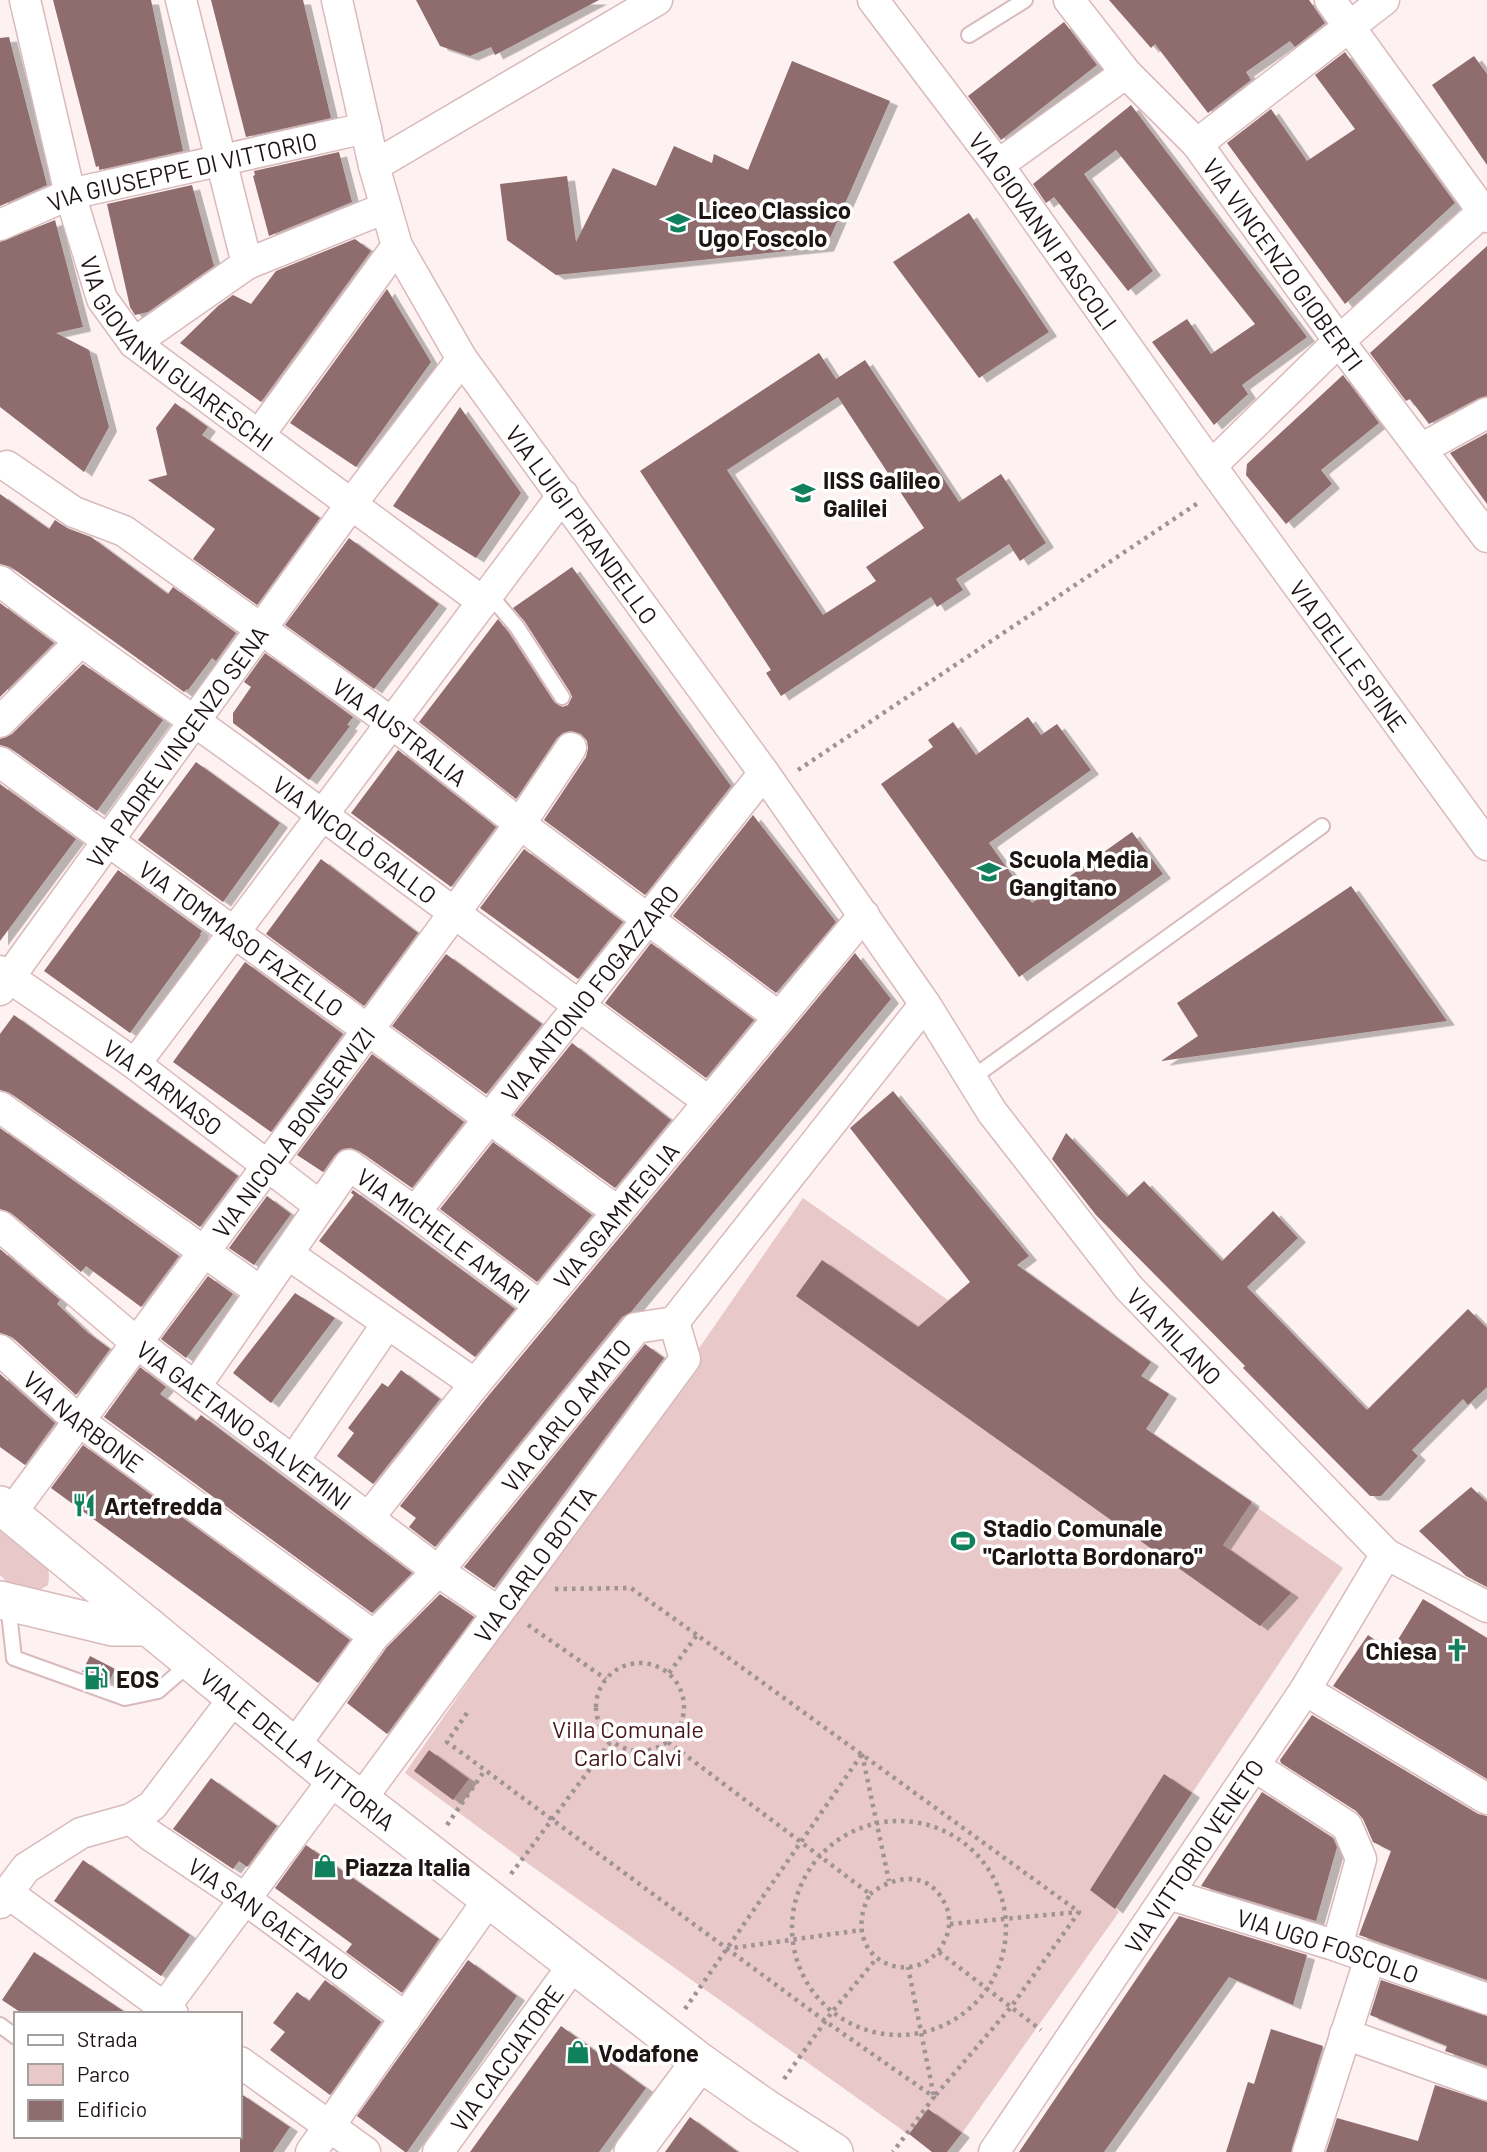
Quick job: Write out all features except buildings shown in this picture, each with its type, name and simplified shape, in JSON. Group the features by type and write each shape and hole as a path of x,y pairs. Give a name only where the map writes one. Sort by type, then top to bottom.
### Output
{"street":[{"name":"VIA GIOVANNI GUARESCHI","path":"25,0 70,194 102,299 134,343 486,598"},
{"path":"181,0 247,264"},
{"name":"VIA LUIGI PIRANDELLO","path":"337,0 374,166 397,246 462,359 769,780 925,1004"},
{"path":"374,166 627,7 657,0"},
{"name":"VIA GIOVANNI PASCOLI","path":"873,0 998,165 1218,475"},
{"name":"VIA VINCENZO GIOBERTI","path":"1069,0 1126,73 1197,144 1339,341 1487,537"},
{"path":"1218,475 1339,341 1486,212 1330,0"},
{"path":"1197,144 1384,0"},
{"path":"998,165 1126,73"},
{"name":"VIA GIUSEPPE DI VITTORIO","path":"0,225 70,194 366,128"},
{"path":"134,343 247,264 385,208"},
{"path":"259,435 397,246"},
{"name":"VIA PADRE VINCENZO SENA","path":"3,980 108,841 352,503 462,359"},
{"path":"1420,449 1487,412"},
{"name":"VIA AUSTRALIA","path":"7,466 74,512 124,531 391,723 520,824 779,1017"},
{"name":"VIA DELLE SPINE","path":"1218,475 1487,845"},
{"path":"135,1064 563,495"},
{"name":"VIA NICOLÒ GALLO","path":"0,581 80,642 323,814 709,1102"},
{"path":"0,722 80,642"},
{"name":"VIA NICOLA BONSERVIZI","path":"6,1509 79,1421 137,1343 520,824 571,748"},
{"name":"VIA TOMMASO FAZELLO","path":"0,762 618,1212"},
{"name":"VIA ANTONIO FOGAZZARO","path":"415,1212 648,919 769,780"},
{"name":"VIA SGAMMEGLIA","path":"369,1517 475,1384 864,915"},
{"name":"VIA PARNASO","path":"3,980 135,1064 320,1206"},
{"path":"674,1322 925,1004"},
{"name":"VIA MILANO","path":"925,1004 992,1112 1129,1288 1386,1555 1487,1606"},
{"path":"0,1107 261,1292"},
{"name":"VIA MICHELE AMARI","path":"320,1206 349,1165 540,1306"},
{"path":"195,1387 320,1206"},
{"name":"VIA GAETANO SALVEMINI","path":"0,1226 137,1343 438,1571 498,1612"},
{"path":"288,1254 475,1384"},
{"name":"VIA CARLO AMATO","path":"294,1746 374,1636 438,1571 636,1328 674,1322"},
{"name":"VIA CARLO BOTTA","path":"166,2012 245,1899 348,1789 498,1612 685,1359 674,1322"},
{"path":"294,1460 387,1324"},
{"name":"VIA NARBONE","path":"0,1350 79,1421 374,1636"},
{"name":"VIALE DELLA VITTORIA","path":"6,1509 234,1698 489,1899 700,2062 831,2151"},
{"name":"VIA VITTORIO VENETO","path":"994,2152 1305,1690 1386,1555"},
{"path":"4,1601 113,1627 149,1627"},
{"path":"1305,1690 1487,1799"},
{"path":"166,2012 7,1885 26,1868 81,1833 131,1819 152,1806 234,1698"},
{"path":"1254,1766 1347,1826 1361,1859 1337,1946"},
{"name":"VIA SAN GAETANO","path":"131,1819 406,2018"},
{"name":"VIA UGO FOSCOLO","path":"1168,1894 1337,1946 1487,1998"},
{"path":"311,2152 489,1899"},
{"path":"1308,2152 1370,1958"},
{"name":"VIA CACCIATORE","path":"438,2152 574,1964"},
{"path":"1345,2034 1487,2085"},
{"path":"634,2152 700,2062"},
{"path":"242,2063 365,2152"}],"lane":[{"path":"970,35 1025,0"},
{"path":"486,598 517,627 562,697"},
{"path":"972,1078 1322,826"},
{"path":"4,1601 14,1658 125,1698 158,1691 191,1661"}],"path":[{"path":"769,780 883,712 1218,475"},
{"path":"553,1590 631,1588 1079,1912"},
{"path":"521,1636 535,1616"},
{"path":"528,1625 606,1679"},
{"path":"669,1673 697,1635"},
{"path":"636,1663 651,1664 669,1673 677,1681 685,1710 681,1725 668,1742 645,1751 629,1750 611,1741 598,1719 596,1704 606,1679 621,1667 636,1663"},
{"path":"469,1710 447,1742 726,1949 934,2097"},
{"path":"489,1899 523,1860 611,1741"},
{"path":"668,1742 870,1894"},
{"path":"862,1754 889,1881"},
{"path":"666,2036 862,1754"},
{"path":"429,1852 485,1770"},
{"path":"901,1821 924,1824 967,1846 983,1863 996,1884 1005,1919 1002,1954 986,1989 964,2013 921,2033 897,2035 873,2032 851,2024 832,2012 814,1994 802,1973 793,1939 795,1902 803,1880 834,1843 854,1831 877,1823 901,1821"},
{"path":"897,1878 913,1879 927,1884 943,1901 950,1924 946,1939 939,1952 926,1962 896,1967 877,1958 870,1951 861,1930 863,1907 870,1894 889,1881 897,1878"},
{"path":"950,1924 1079,1912"},
{"path":"892,2152 934,2097 1011,2007 1079,1912"},
{"path":"726,1949 861,1930"},
{"path":"939,1952 1065,2047"},
{"path":"764,2107 825,2021 877,1958"},
{"path":"908,1967 934,2097"}],"green space":[{"name":"Villa Comunale Carlo Calvi","path":"803,1198 948,1300 953,1296 997,1325 1151,1362 1141,1376 1169,1394 1146,1429 1343,1568 1115,1908 1119,1912 962,2133 928,2110 909,2134 905,2132 405,1773"},
{"path":"0,1530 36,1549 47,1564 48,1585 36,1592 8,1583 0,1575"}],"place":[{"name":"Liceo Classico Ugo Foscolo","path":"678,223"},
{"name":"IISS Galileo Galilei","path":"803,493"},
{"name":"Scuola Media Gangitano","path":"989,872"},
{"name":"Artefredda","path":"84,1505"},
{"name":"Stadio Comunale \"Carlotta Bordonaro\"","path":"963,1541"},
{"name":"Chiesa","path":"1457,1650"},
{"name":"EOS","path":"96,1678"},
{"name":"Piazza Italia","path":"325,1866"},
{"name":"Vodafone","path":"578,2052"}]}
